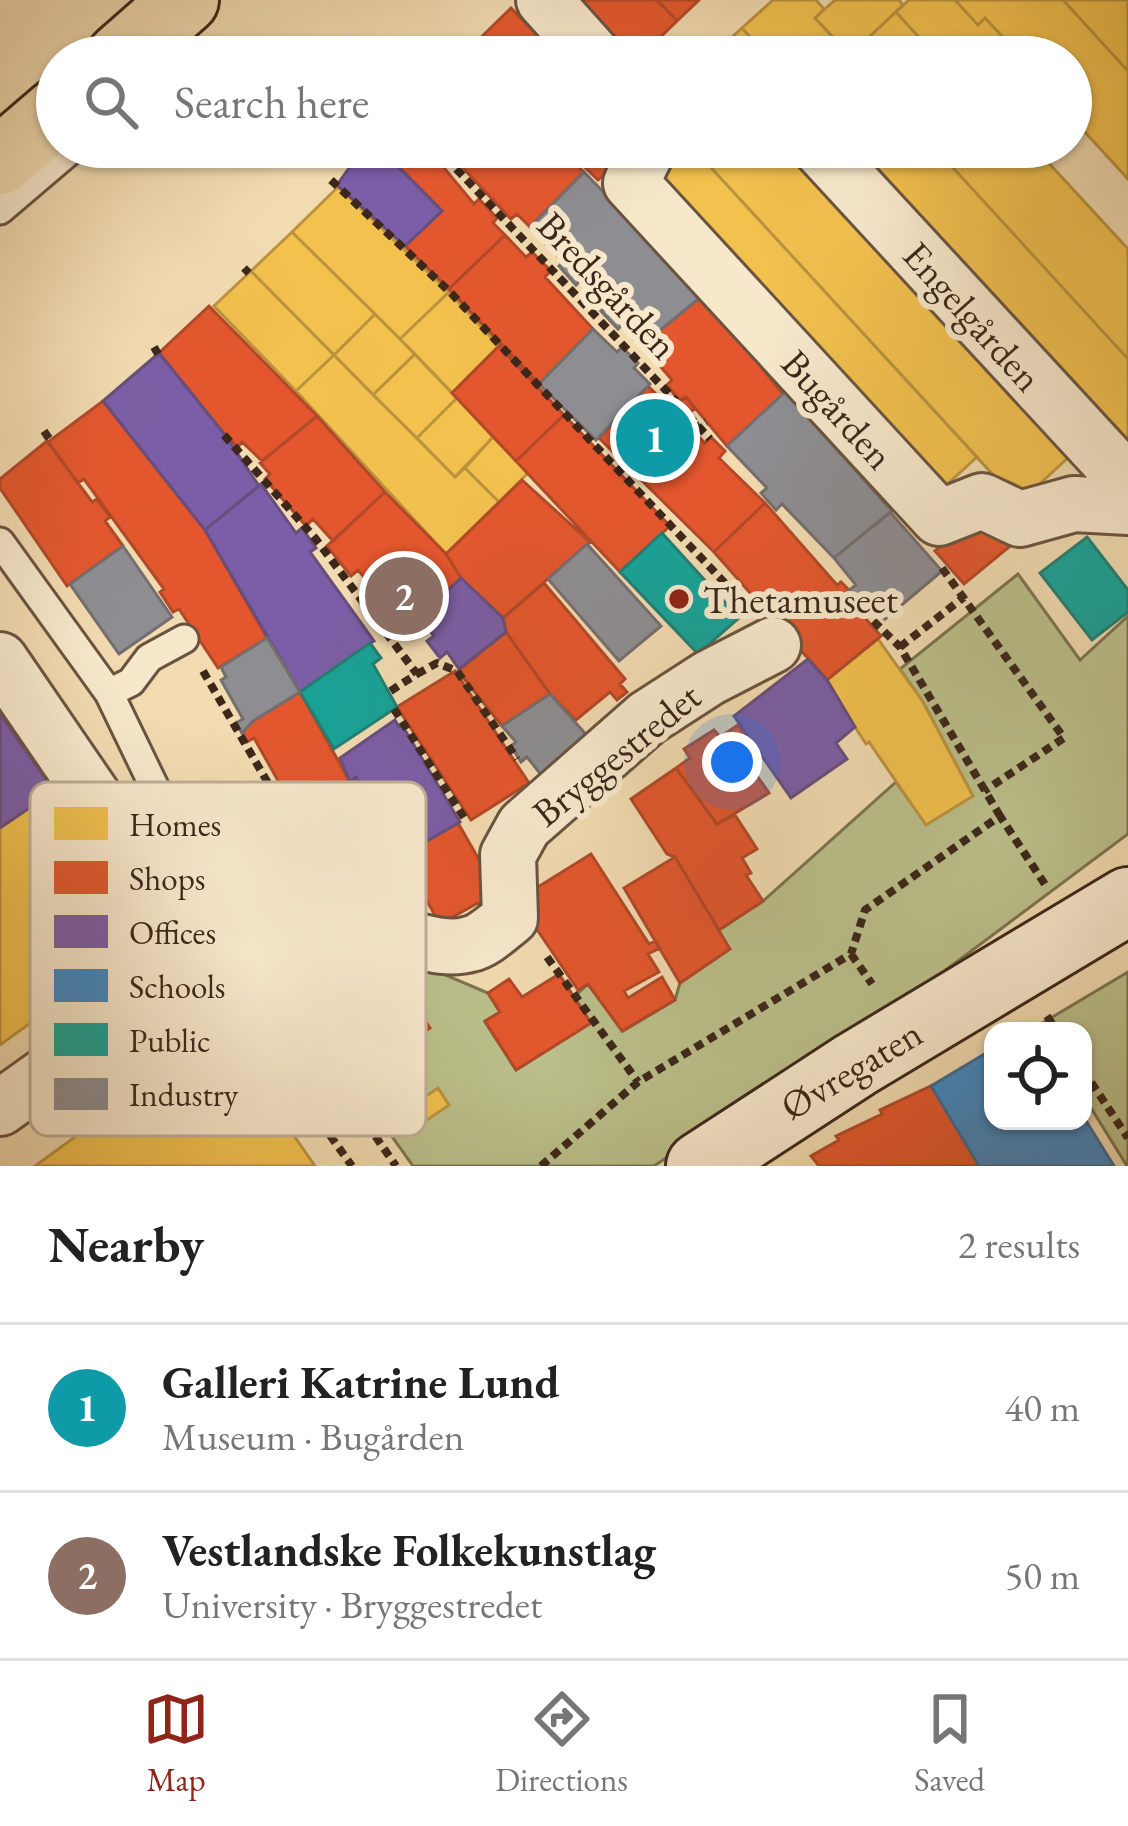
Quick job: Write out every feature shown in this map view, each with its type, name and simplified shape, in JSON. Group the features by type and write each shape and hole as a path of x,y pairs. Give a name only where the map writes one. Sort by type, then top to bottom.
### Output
{"main road":[{"path":"146,36 185,0"},
{"path":"0,161 36,130"},
{"name":"Øvregaten","path":"700,1166 855,1066 1123,917"}],"street":[{"path":"544,0 576,36"},
{"name":"Bugården","path":"638,168 631,183 939,518 982,501 1020,519 1074,504 1128,506"},
{"name":"Engelgården","path":"838,168 1128,482"},
{"name":"Bryggestredet","path":"426,942 443,948 475,944 510,918 508,855 524,826 647,718 773,645"},
{"path":"0,660 83,782"},
{"path":"0,1108 30,1087"}],"lane":[{"path":"0,211 50,168"},
{"path":"0,542 109,693 152,782"},
{"path":"109,693 131,682 149,658 184,639"}],"path":[{"name":"Bredsgården","path":"455,168 676,401"},
{"path":"332,180 452,293 722,581"},
{"name":"Bredsgården","path":"688,415 710,439"},
{"path":"692,429 706,422"},
{"path":"224,435 315,538 418,674"},
{"path":"900,647 964,597 1064,738 984,791"},
{"path":"852,600 900,647 1048,889"},
{"path":"872,626 900,647"},
{"path":"184,639 267,782"},
{"path":"389,692 437,663 457,671 526,772"},
{"path":"394,709 470,828 508,855"},
{"path":"541,1166 638,1082 850,954 865,910 1000,816"},
{"path":"850,954 865,975"},
{"path":"574,991 638,1082"},
{"path":"1092,1084 1128,1138"},
{"path":"331,1136 352,1166"},
{"path":"375,1136 396,1166"}],"green space":[{"path":"1018,574 1080,660 1128,616 1128,834 927,984 654,1166 413,1166 392,1136 426,1136 426,967 488,993 500,1012 485,1022 516,1070 590,1023 574,997 588,984 623,1031 675,1000 680,983 719,930 763,901 896,782 926,824 972,796 923,702 900,669"},
{"path":"1128,972 1128,1166 1092,1110 1092,1022 1044,1022"}],"building: Homes":[{"path":"773,0 816,0 824,9 815,18 832,36 749,36 742,28"},
{"path":"835,0 899,0 903,5 870,36 832,36 815,18"},
{"path":"909,0 955,0 978,25 985,18 1002,36 918,36 896,12"},
{"path":"955,0 1063,0 1128,71 1128,179 1092,140 1092,36 1002,36 985,18 978,25"},
{"path":"1063,0 1128,0 1128,71"},
{"path":"896,12 918,36 870,36"},
{"path":"711,168 977,457 941,490 645,169"},
{"path":"711,168 808,168 1071,455 1019,503"},
{"path":"868,168 953,168 1128,359 1128,451"},
{"path":"953,168 1053,168 1128,249 1128,359"},
{"path":"338,187 449,292 400,339 292,232"},
{"path":"292,232 375,314 334,355 251,271"},
{"path":"251,271 334,355 296,391 214,306"},
{"path":"449,292 499,346 452,393 400,339"},
{"path":"375,314 415,354 373,395 334,355"},
{"path":"415,354 457,398 417,438 373,395"},
{"path":"334,355 455,477 465,468 499,502 446,554 296,391"},
{"path":"457,398 493,437 455,477 417,438"},
{"path":"493,437 528,473 499,502 465,468"},
{"path":"878,639 923,702 973,796 926,825 869,742 866,744 827,680"},
{"path":"30,807 30,1023 0,1045 0,828"},
{"path":"438,1088 449,1105 426,1121 426,1096"},
{"path":"76,1136 294,1136 315,1166 35,1166"}],"building: Shops":[{"path":"575,0 657,0 677,21 662,36 610,36"},
{"path":"657,0 699,0 677,21"},
{"path":"511,8 538,36 482,36"},
{"path":"400,168 444,168 474,204 479,199 497,218 493,223 505,235 449,289 405,246 442,211"},
{"path":"463,168 580,168 584,172 530,227 517,214 511,219"},
{"path":"586,168 611,168 598,180"},
{"path":"505,235 526,257 532,252 551,271 545,277 593,329 539,384 449,289"},
{"path":"703,295 783,394 727,446 686,397 680,402 667,385 672,380 642,345"},
{"path":"209,306 317,416 262,461 242,442 238,447 225,435 159,353"},
{"path":"499,346 564,415 516,461 452,393"},
{"path":"648,386 669,407 686,397 695,408 682,420 705,443 711,437 725,451 719,458 765,503 714,552 599,438"},
{"path":"103,401 205,530 267,638 218,668 179,609 173,612 160,592 164,589 84,479 78,483 48,442"},
{"path":"564,415 670,526 620,572 516,461"},
{"path":"317,416 385,492 333,541 313,519 306,526 265,479 270,474 260,463"},
{"path":"47,441 92,502 97,499 110,517 105,521 123,546 67,586 0,488 0,479"},
{"path":"522,480 590,542 503,618 461,578 446,554"},
{"path":"385,492 446,554 461,578 407,627 358,570 351,576 327,546"},
{"path":"765,503 837,585 841,582 849,590 850,601 881,636 827,680 714,552"},
{"path":"979,513 1009,547 964,584 935,551"},
{"path":"544,583 625,679 620,684 627,692 617,700 610,692 576,720 550,694 506,632 503,618"},
{"path":"506,632 550,694 502,726 458,671"},
{"path":"455,671 529,783 471,820 397,707"},
{"path":"300,692 350,782 279,782 254,738 247,742 242,733"},
{"path":"738,725 751,741 739,750 769,793 717,824 676,768 690,758 684,749 714,730 720,737"},
{"path":"676,768 717,824 735,815 757,849 742,858 751,873 746,875 763,901 719,930 675,857 667,854 631,799"},
{"path":"458,823 497,891 483,912 478,903 440,924 426,900 426,842"},
{"path":"591,854 649,944 655,941 660,948 648,954 659,972 624,991 628,998 662,977 675,1000 622,1031 588,984 578,990 517,900"},
{"path":"675,857 730,949 680,983 624,888"},
{"path":"559,974 591,1023 516,1070 485,1021 500,1012 488,993 509,979 522,997"},
{"path":"931,1086 979,1166 819,1166 811,1156 839,1140 836,1136 882,1114 880,1110"}],"building: Offices":[{"path":"349,168 400,168 442,211 405,246 337,185"},
{"path":"159,353 259,486 205,530 103,401"},
{"path":"261,484 296,533 302,528 316,548 310,552 374,641 300,692 205,530"},
{"path":"461,578 503,618 506,632 459,669 447,652 440,658 427,641 434,636 419,617"},
{"path":"808,659 827,680 855,727 836,743 847,759 791,798 734,716"},
{"path":"0,714 48,782 30,782 30,807 0,828"},
{"path":"395,720 460,822 426,842 426,782 359,782 356,777 350,782 340,758"}],"building: Schools":[{"path":"984,1054 984,1130 1092,1130 1114,1166 979,1166 931,1086"}],"building: Public":[{"path":"662,533 739,618 698,654 620,572"},
{"path":"1087,537 1128,590 1128,612 1092,640 1040,573"},
{"path":"370,643 381,658 373,664 397,707 334,749 300,692"}],"building: Industry":[{"path":"584,172 703,295 642,345 623,324 618,329 601,311 606,306 581,280 576,285 559,266 563,262 530,227"},
{"path":"593,329 617,352 622,347 650,384 596,440 539,384"},
{"path":"785,392 892,511 834,558 782,504 776,510 761,493 767,488 727,446"},
{"path":"890,512 942,571 885,619 872,603 864,609 848,591 856,585 834,558"},
{"path":"587,544 661,626 619,661 548,579"},
{"path":"123,546 172,617 119,654 70,584"},
{"path":"267,638 300,692 242,733 236,723 243,719 221,680 226,677 221,667"},
{"path":"550,694 591,740 542,776 527,757 521,762 511,746 516,742 502,726"}],"place":[{"name":"Galleri Katrine Lund","path":"655,438"},
{"name":"Vestlandske Folkekunstlag","path":"404,596"},
{"name":"Thetamuseet","path":"679,599"}]}
